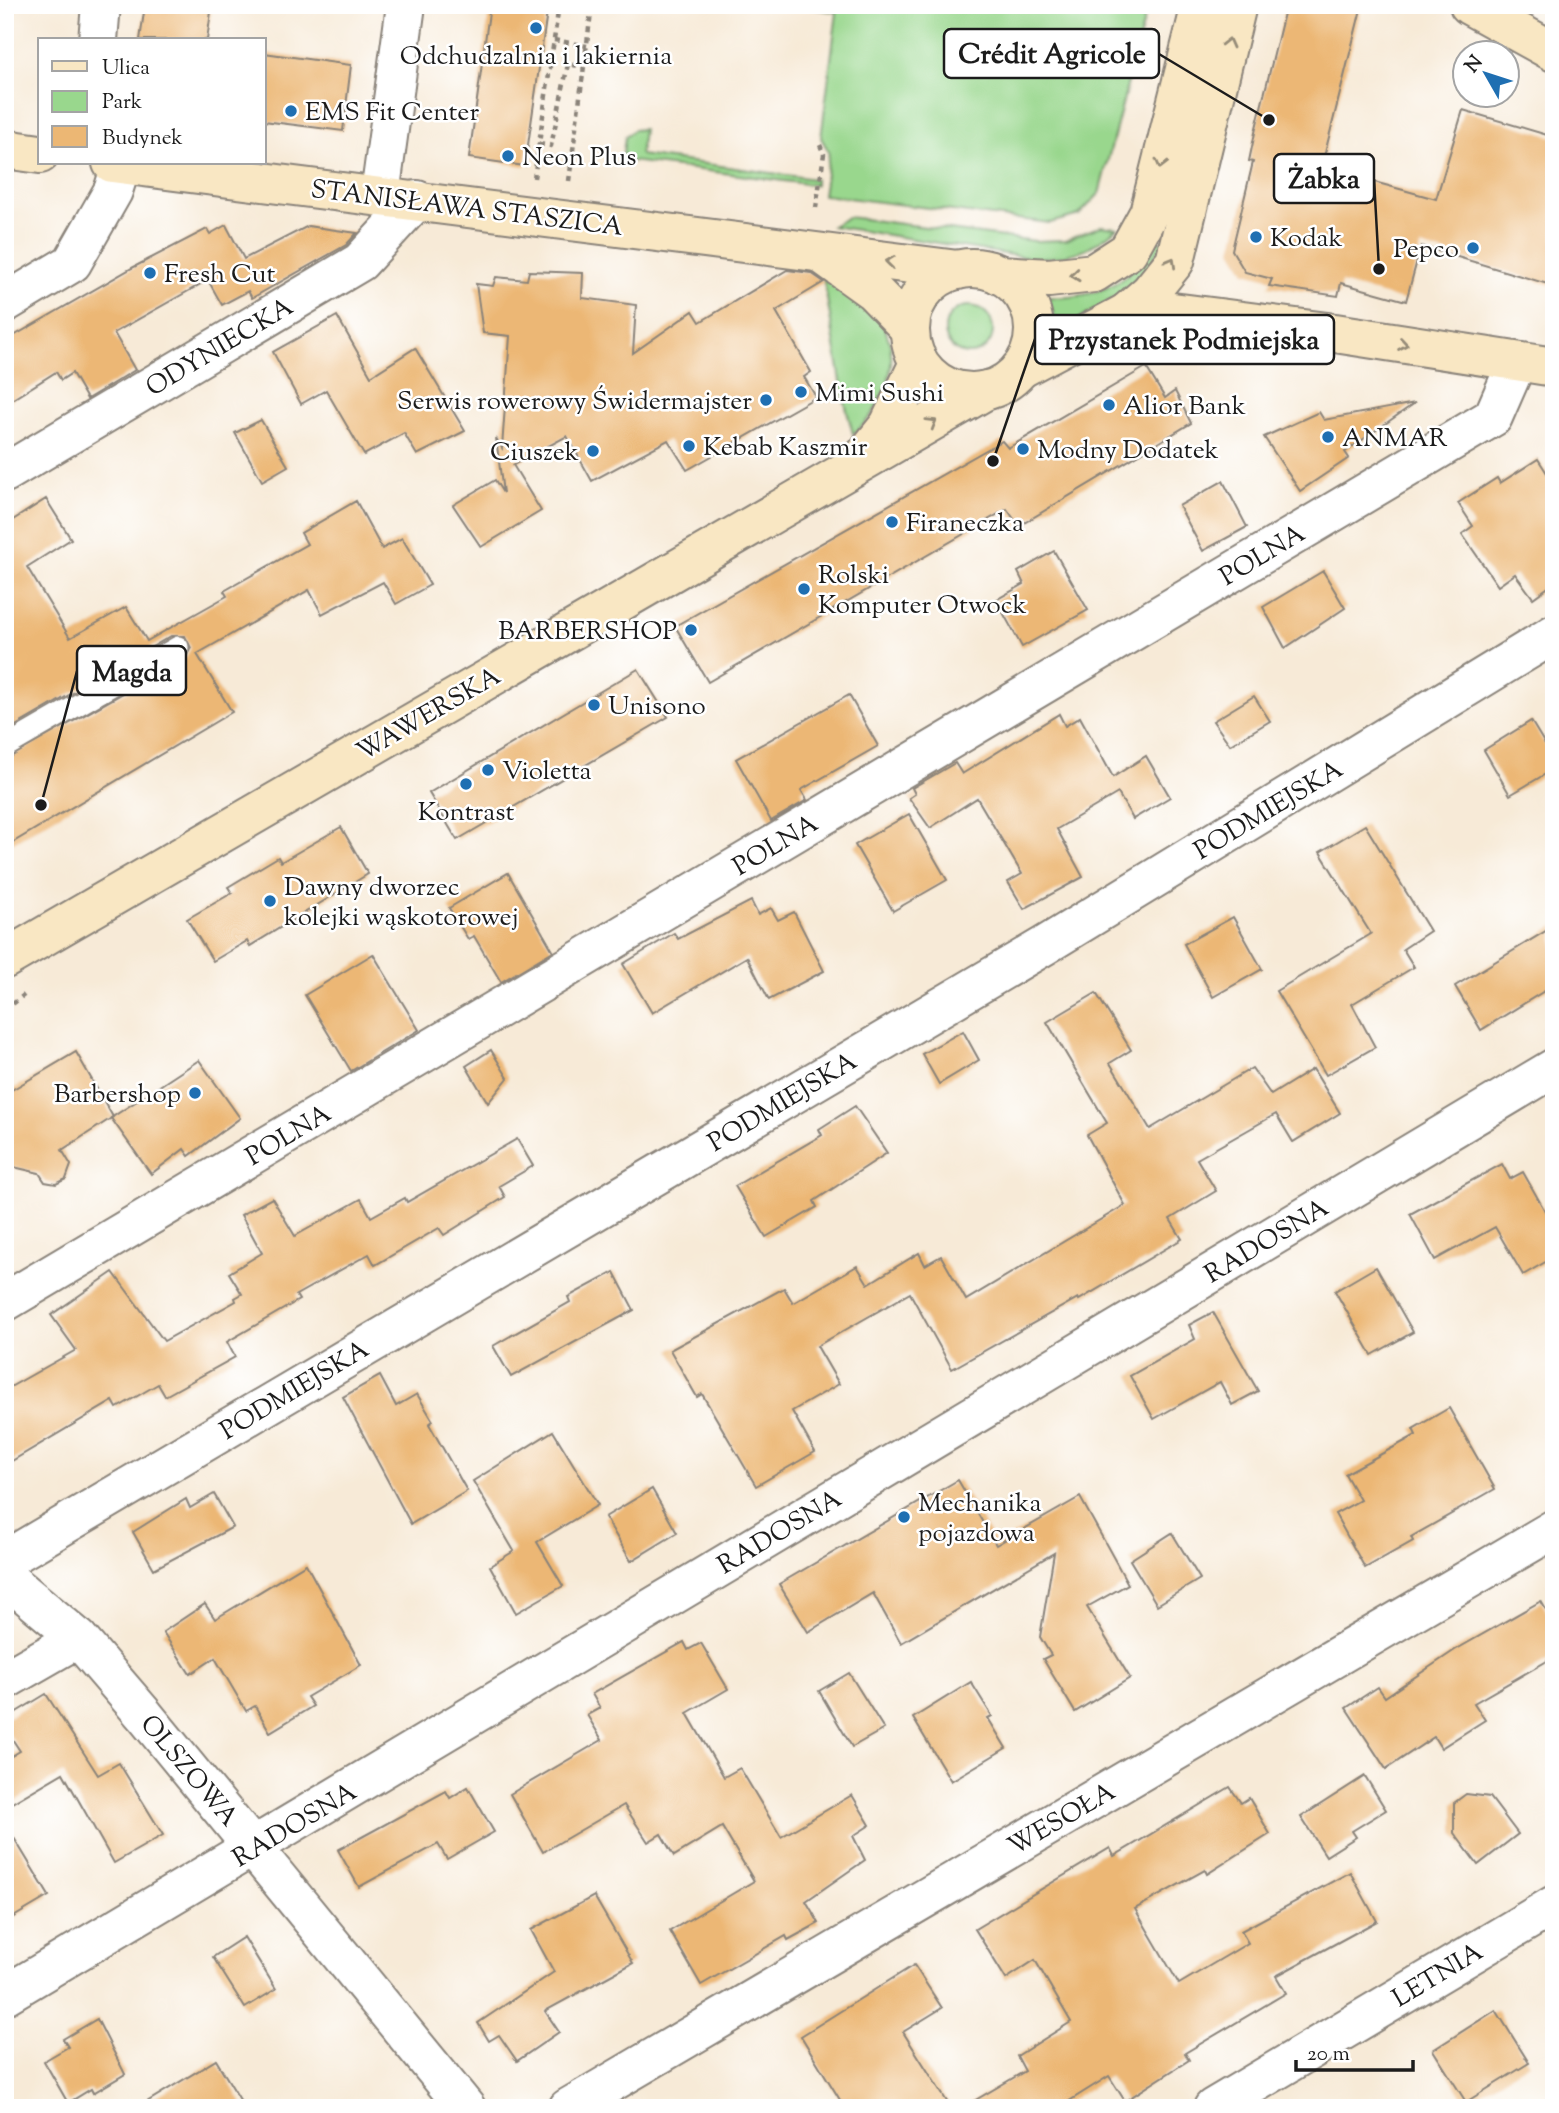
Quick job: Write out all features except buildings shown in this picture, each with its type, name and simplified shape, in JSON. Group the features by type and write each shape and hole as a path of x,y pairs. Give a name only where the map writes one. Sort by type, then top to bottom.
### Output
{"main road":[{"path":"1000,275 1049,278 1094,273 1128,251 1149,213 1201,5"},
{"path":"1020,369 1034,336 1032,317 1026,300 1015,285 987,270 958,270 939,278 924,291 914,309 915,346 932,378 948,388 967,392 986,390 1005,383 1020,369 1126,313 1150,292 1175,261 1237,5"},
{"path":"1469,5 1554,52"},
{"path":"5,149 38,154"},
{"name":"STANISŁAWA STASZICA","path":"130,164 958,270"},
{"name":"STANISŁAWA STASZICA","path":"822,253 873,291 915,346"},
{"path":"1126,313 1201,314 1536,364"},
{"name":"WAWERSKA","path":"852,470 889,425 915,346"},
{"name":"WAWERSKA","path":"5,960 986,390"}],"street":[{"path":"98,38 102,5"},
{"path":"399,197 406,5"},
{"path":"5,303 72,263 113,191 122,164"},
{"name":"ODYNIECKA","path":"5,472 360,262 399,197"},
{"name":"POLNA","path":"5,1302 1493,417 1536,364"},
{"name":"PODMIEJSKA","path":"5,1560 1044,946 1554,634"},
{"name":"RADOSNA","path":"5,1995 256,1848 1554,1068"},
{"name":"WESOŁA","path":"568,2108 1554,1529"},
{"name":"OLSZOWA","path":"5,1577 78,1638 256,1848 466,2108"},
{"path":"5,1680 78,1638"},
{"name":"LETNIA","path":"1213,2108 1554,1905"}],"lane":[{"path":"5,747 177,647"}],"path":[{"path":"534,181 559,5"},
{"path":"570,174 592,5"},
{"path":"554,40 586,46"},
{"path":"539,144 551,146 568,64 583,67"},
{"path":"816,208 824,154 820,145"}],"green space":[{"path":"789,5 1148,5 1099,194 1079,215 1050,223 823,195 829,152 821,138 837,12"},
{"path":"643,129 640,155 815,179 815,185 622,160 625,137 633,130"},
{"path":"848,217 1035,241 1065,240 1101,226 1117,228 1097,243 1077,252 1055,257 1030,258 832,226"},
{"path":"1156,239 1163,243 1129,286 1055,333 1054,315 1047,297 1081,295 1111,286 1136,267"},
{"path":"823,275 861,302 879,319 891,349 891,365 883,396 865,423 853,434 844,399"},
{"path":"969,306 978,307 986,313 992,321 992,339 986,347 978,353 969,354 960,353 952,347 946,339 945,330 946,321 952,313 960,307"}],"place":[{"name":"Odchudzalnia i lakiernia","path":"536,28"},
{"name":"EMS Fit Center","path":"291,111"},
{"name":"Crédit Agricole","path":"1269,120"},
{"name":"Neon Plus","path":"508,156"},
{"name":"Kodak","path":"1256,237"},
{"name":"Pepco","path":"1473,248"},
{"name":"Żabka","path":"1379,269"},
{"name":"Fresh Cut","path":"150,273"},
{"name":"Mimi Sushi","path":"801,392"},
{"name":"Serwis rowerowy Świdermajster","path":"766,400"},
{"name":"Alior Bank","path":"1109,405"},
{"name":"ANMAR","path":"1328,437"},
{"name":"Kebab Kaszmir","path":"689,446"},
{"name":"Modny Dodatek","path":"1023,449"},
{"name":"Ciuszek","path":"593,451"},
{"name":"Przystanek Podmiejska","path":"993,461"},
{"name":"Firaneczka","path":"892,522"},
{"name":"Rolski Komputer Otwock","path":"804,589"},
{"name":"BARBERSHOP","path":"691,630"},
{"name":"Unisono","path":"594,705"},
{"name":"Violetta","path":"488,770"},
{"name":"Kontrast","path":"466,784"},
{"name":"Magda","path":"41,805"},
{"name":"Dawny dworzec kolejki wąskotorowej","path":"270,901"},
{"name":"Barbershop","path":"195,1093"},
{"name":"Mechanika pojazdowa","path":"904,1517"}]}
